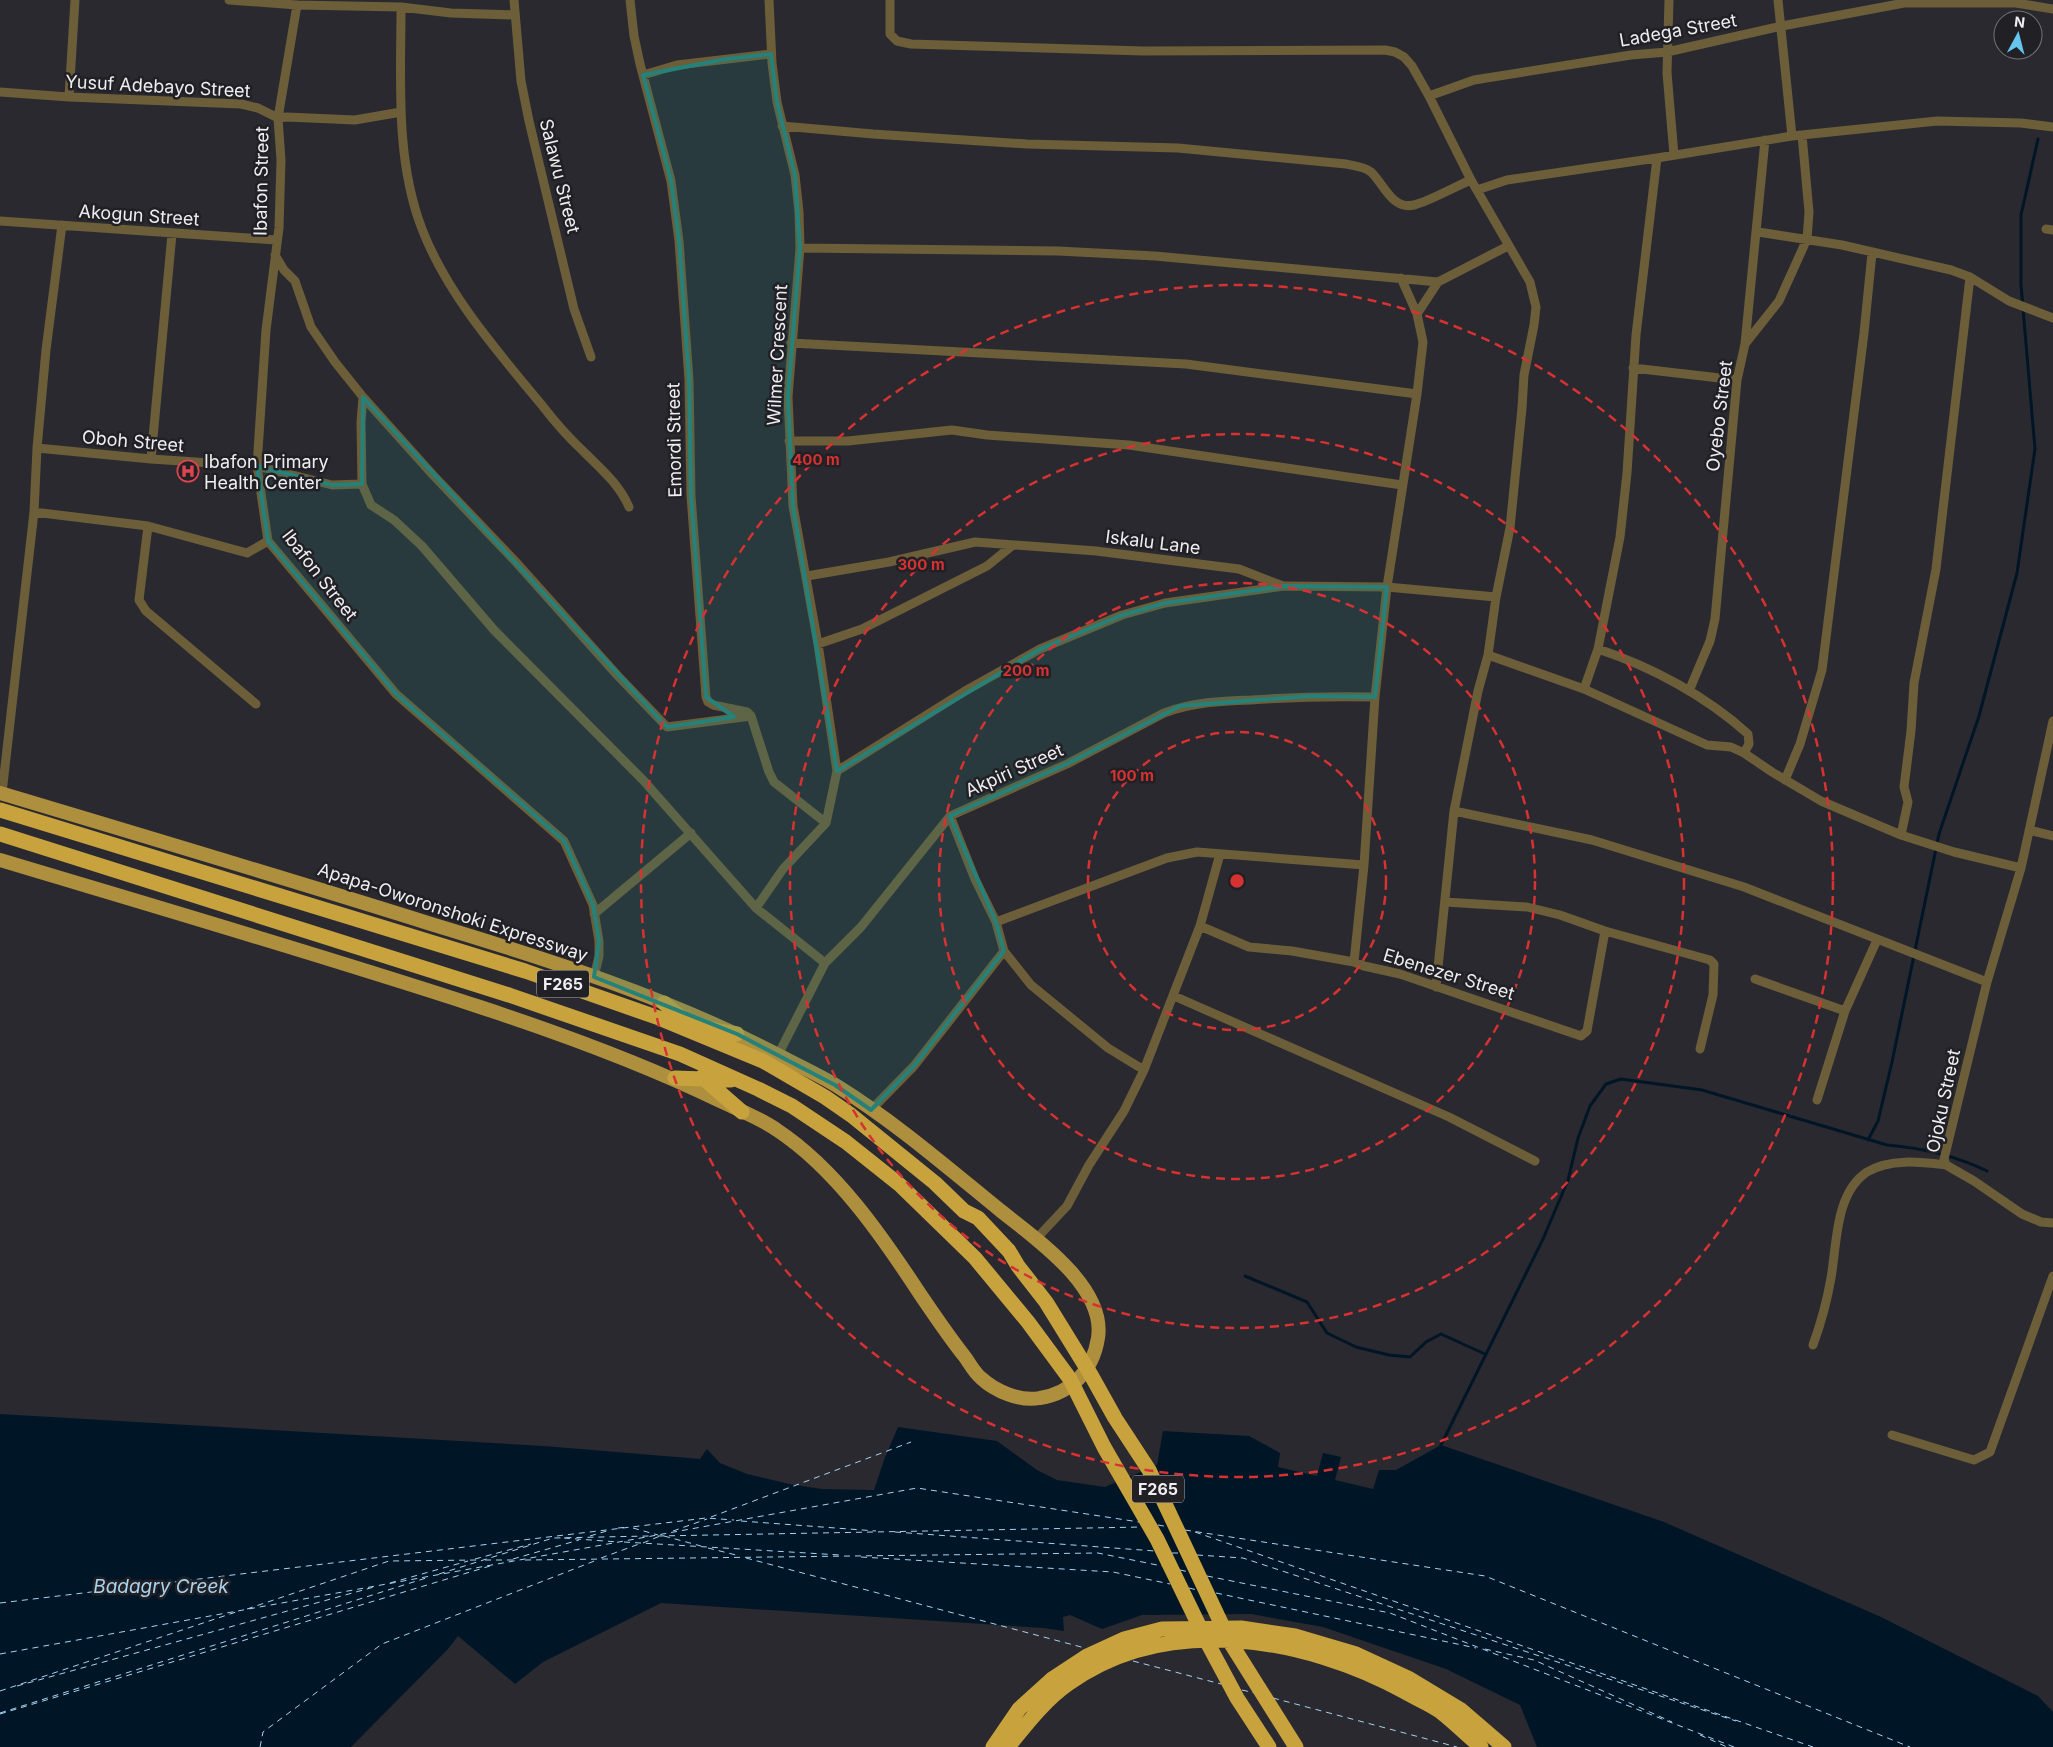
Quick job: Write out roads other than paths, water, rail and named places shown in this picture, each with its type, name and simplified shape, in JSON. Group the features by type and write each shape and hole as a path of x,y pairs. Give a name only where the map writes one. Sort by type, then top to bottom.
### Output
{"highway":[{"name":"Apapa-Oworonshoki Expressway","path":"0,810 525,971 659,1018 726,1045 763,1061 825,1097 936,1183 964,1211 978,1218 1009,1251 1018,1266 1046,1302 1115,1418 1149,1470 1230,1642 1296,1747"},
{"name":"F265","path":"0,834 509,995 680,1054 758,1088 792,1106 846,1142 900,1185 975,1258 1028,1322 1070,1379 1104,1447 1157,1539 1207,1642 1237,1698 1269,1747"},
{"path":"664,1003 690,1026 726,1045"},
{"path":"659,1018 690,1026 737,1034"},
{"path":"680,1054 704,1079 742,1112"},
{"path":"675,1078 731,1080 758,1088"},
{"path":"993,1747 1019,1709 1052,1678 1087,1656 1124,1639 1162,1629 1241,1628 1296,1636 1356,1654 1408,1678 1461,1710 1504,1747"},
{"path":"1008,1747 1043,1705 1067,1684 1101,1664 1136,1649 1162,1643 1186,1641 1250,1642 1289,1648 1341,1663 1386,1682 1440,1712 1481,1747"}],"main road":[{"name":"Apapa-Oworonshoki Expressway","path":"0,860 408,983 608,1051 675,1078 779,1131 816,1162 858,1207 897,1259 947,1334 981,1378 1002,1392 1025,1398 1041,1398 1056,1392 1084,1375 1090,1365 1098,1342 1099,1322 1086,1290 1072,1272 1036,1239 925,1150 836,1085 737,1034 664,1003 526,953 1,793"}],"street":[{"path":"69,97 75,0"},
{"path":"229,0 297,5 401,7 451,13 514,15"},
{"name":"Salawu Street","path":"514,0 521,81 529,121 574,309 591,356"},
{"name":"Emordi Street","path":"630,0 634,36 671,181 679,241 689,372 691,496 706,697 708,702 713,705 746,712 751,716"},
{"name":"Wilmer Crescent","path":"769,0 777,102 795,175 800,248 788,397 793,506 807,576 837,771 826,823"},
{"path":"890,0 890,34 897,41 911,44 1143,51 1385,50 1395,52 1404,57 1412,66 1429,96 1470,180 1530,282 1536,307 1524,376 1510,528 1496,597 1488,655 1478,691 1454,812 1436,988"},
{"path":"1669,0 1667,52 1674,155"},
{"path":"1745,344 1779,301 1807,239 1809,212 1778,0"},
{"name":"Ladega Street","path":"1429,96 1474,80 1631,55 1667,52 1782,26 1904,3 2016,3 2053,9"},
{"name":"Ibafon Street","path":"297,5 278,118 280,160 279,228 266,330 257,466 268,541 396,694 564,841 593,905 599,941 599,956 594,977"},
{"path":"401,7 401,112 407,171 422,228 444,273 479,326 559,427 612,480 624,496 629,507"},
{"path":"643,74 677,65 772,54"},
{"name":"Yusuf Adebayo Street","path":"0,92 69,97 241,104 258,108 278,118 354,120 401,112"},
{"path":"1476,190 1507,180 1797,135 1937,120 2021,123 2049,127"},
{"path":"782,126 1028,144 1178,148 1346,164 1372,172 1394,201 1404,205 1414,205 1470,180"},
{"name":"Oyebo Street","path":"1689,691 1710,641 1715,619 1737,380 1745,344 1758,232 1765,140"},
{"path":"1584,690 1598,649 1620,537 1627,473 1633,368 1657,158"},
{"name":"Akogun Street","path":"0,221 276,240"},
{"path":"1,793 34,512 37,448 46,350 62,225"},
{"path":"1758,232 1807,239 1951,270 1970,277 2032,312 2053,318"},
{"path":"151,459 172,234"},
{"path":"1417,314 1438,282 1508,246"},
{"path":"800,248 1058,251 1155,256 1438,282"},
{"path":"1785,780 1800,744 1822,670 1872,253"},
{"path":"275,255 284,270 295,281 310,327 334,362 363,397 432,475 481,525 618,676 667,727 751,716 774,782 826,823 783,869 756,908"},
{"path":"1901,835 1908,802 1904,788 1911,731 1914,683 1936,569 1970,277"},
{"path":"1354,962 1364,865 1375,698 1387,586 1418,394 1423,342 1417,314 1401,278"},
{"path":"791,343 1186,364 1418,394"},
{"path":"1633,368 1737,380"},
{"path":"363,397 360,422 362,484 371,505 394,520 422,546 494,630 643,780 756,908 826,963"},
{"path":"789,441 848,441 952,430 987,435 1129,445 1402,486"},
{"name":"Oboh Street","path":"37,448 151,459 257,466 332,485 362,484"},
{"path":"34,512 148,526 246,553 268,541"},
{"path":"148,526 139,600 146,611 256,704"},
{"name":"Iskalu Lane","path":"807,576 888,562 968,543 1096,550 1239,569 1284,586"},
{"path":"818,644 862,629 987,566 1013,545"},
{"path":"837,771 965,691 1050,645 1122,615 1165,603 1284,586 1387,586 1496,597"},
{"path":"1598,649 1631,660 1689,691 1729,717 1748,734 1748,744 1744,753"},
{"path":"1488,655 1584,690 1707,745 1731,748 1744,753 1821,801 1901,835 1954,852 2021,868"},
{"name":"Akpiri Street","path":"778,1055 826,963 861,927 950,816 1067,764 1180,706 1202,702 1313,696 1375,698"},
{"name":"Ojoku Street","path":"2053,721 2021,868 1988,982 1946,1148 1945,1162 2022,1214 2041,1222 2053,1223"},
{"path":"1454,812 1592,840 1744,887 1988,982"},
{"path":"950,816 975,879 996,922 1004,951 1030,985 1108,1048 1144,1070"},
{"path":"2029,830 2053,836"},
{"path":"594,914 691,833"},
{"path":"996,922 1167,858 1197,852 1364,865"},
{"path":"1036,1239 1067,1206 1089,1165 1124,1111 1144,1070 1200,926 1220,854"},
{"path":"1445,902 1527,907 1560,915 1606,932 1710,960 1714,964 1713,995 1700,1049"},
{"name":"Ebenezer Street","path":"1200,926 1249,947 1292,951 1354,962 1400,974 1436,988 1515,1012 1581,1036 1587,1031 1606,932"},
{"path":"1817,1100 1845,1011 1877,940"},
{"path":"871,1110 914,1066 1004,951"},
{"path":"1755,979 1845,1011"},
{"path":"1174,996 1449,1117 1535,1161"},
{"path":"1813,1344 1831,1278 1843,1208 1852,1186 1868,1172 1893,1164 1945,1162"},
{"path":"1892,1436 1974,1460 1990,1452 2050,1290 2053,1276"}],"water":[{"name":"Badagry Creek","path":"0,1414 544,1446 700,1459 707,1449 720,1463 747,1474 789,1484 822,1489 874,1490 898,1427 997,1441 1037,1470 1057,1480 1105,1487 1157,1465 1163,1431 1249,1436 1280,1453 1278,1467 1317,1476 1323,1453 1341,1457 1335,1480 1373,1489 1379,1470 1396,1470 1441,1445 1664,1522 1881,1617 2038,1696 2053,1712 2053,1747 1537,1747 1520,1705 1446,1669 1323,1627 1251,1614 1142,1615 1102,1629 1070,1615 1063,1617 1064,1631 1043,1628 661,1603 543,1662 515,1684 458,1636 448,1649 351,1747 0,1747"}],"waterway":[{"path":"1868,1140 1878,1121 1892,1062 1939,834 1979,716 2017,573 2035,449 2021,285 2021,215 2038,139"},
{"path":"1441,1445 1543,1239 1568,1180 1578,1138 1590,1106 1606,1084 1621,1079 1702,1090 1887,1145 1926,1150 1975,1165 1987,1171"},
{"path":"1245,1276 1307,1302 1327,1333 1356,1347 1389,1355 1410,1357 1426,1342 1441,1334 1485,1354"}],"place":[{"name":"Ibafon Primary Health Center","path":"188,471"}]}
